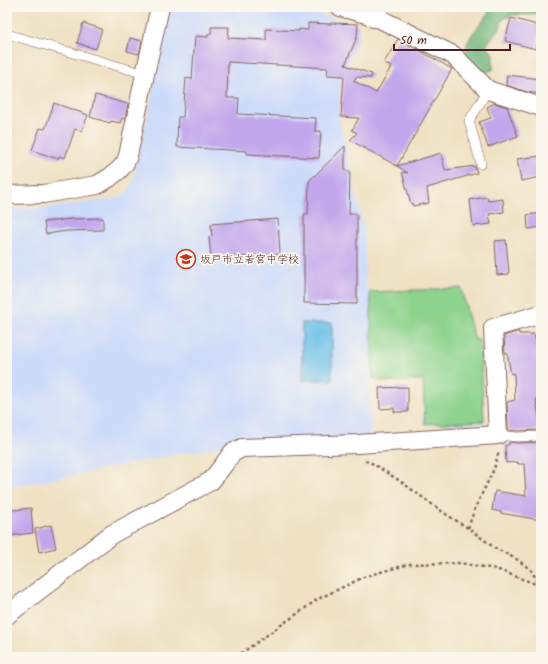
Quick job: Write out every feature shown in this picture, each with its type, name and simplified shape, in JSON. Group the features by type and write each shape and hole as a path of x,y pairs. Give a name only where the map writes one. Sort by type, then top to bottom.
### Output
{"street":[{"path":"7,195 43,194 97,185 109,178 125,163 128,156 160,7"},
{"path":"340,7 376,12 453,55 488,90 541,107"},
{"path":"7,615 112,534 211,481 232,453 242,448 357,444 498,436 493,328 541,314"}],"lane":[{"path":"7,34 145,74"},
{"path":"481,164 470,121 488,90"},
{"path":"498,436 541,436"}],"path":[{"path":"468,528 475,508 494,469 499,452 498,436"},
{"path":"363,460 370,462 400,481 495,548 518,560 531,570 541,586"},
{"path":"236,657 318,599 366,576 410,564 460,563 496,569 541,586"}],"shaded area":[{"name":"坂戸市立若宮中学校","path":"171,7 295,7 359,25 359,38 345,71 341,86 339,118 364,230 366,292 462,287 474,338 480,341 485,423 423,425 423,381 385,382 368,379 371,438 243,443 215,447 7,488 7,210 54,207 119,198 128,190 131,186 147,118"}],"green space":[{"path":"491,7 541,7 539,13 530,15 512,15 502,20 500,29 495,33 486,46 493,53 493,70 482,72 473,66 468,59 466,52 468,40 485,18"},
{"path":"461,288 474,338 480,341 484,421 425,424 423,380 385,382 373,378 370,292"}],"water":[{"path":"302,323 332,323 332,380 302,380"}],"building":[{"path":"511,18 541,26 536,49 505,41"},
{"path":"83,23 102,29 96,49 77,43"},
{"path":"308,23 358,24 357,37 345,65 372,74 371,78 356,77 354,81 376,93 391,67 384,63 398,39 452,69 397,166 350,140 357,133 352,130 359,118 341,117 344,76 327,75 328,68 228,62 227,98 239,98 238,114 316,118 315,131 321,131 319,158 247,154 247,151 177,147 178,117 183,117 186,78 192,79 195,36 208,37 208,34 211,34 211,27 229,27 228,38 266,40 266,29 299,31 299,29 308,30"},
{"path":"130,38 142,41 139,54 127,51"},
{"path":"507,75 541,79 541,94 527,92 506,85"},
{"path":"95,95 128,104 125,119 122,118 120,123 111,121 110,123 90,117"},
{"path":"54,103 88,115 82,131 75,129 65,158 59,156 58,159 32,150 40,128 45,129"},
{"path":"495,103 507,107 518,136 488,147 479,122 491,118 487,107"},
{"path":"345,146 345,171 350,171 349,214 357,214 357,304 304,303 304,214 308,214 309,181"},
{"path":"441,153 445,170 475,166 477,173 427,188 429,203 413,206 412,203 411,204 402,172 408,173 397,166"},
{"path":"541,156 541,177 521,181 517,159"},
{"path":"487,197 488,201 503,199 504,212 489,214 491,224 473,226 470,200"},
{"path":"541,213 541,227 528,229 527,215"},
{"path":"103,218 103,230 67,231 46,234 44,222"},
{"path":"278,219 280,254 214,259 211,257 209,237 212,236 211,224"},
{"path":"506,240 509,274 497,275 495,241"},
{"path":"519,332 519,334 534,334 540,369 540,397 537,397 536,400 541,430 508,430 507,402 515,400 514,373 511,374 507,353 505,353 504,336"},
{"path":"408,387 408,412 394,412 394,408 380,409 379,388"},
{"path":"509,442 541,442 541,520 500,513 501,512 492,510 495,491 526,496 524,464 518,464 518,462 506,463 505,445 509,445"},
{"path":"31,508 33,533 7,536 7,511"},
{"path":"51,525 56,548 39,552 35,529"}],"place":[{"name":"坂戸市立若宮中学校","path":"186,259"}]}
